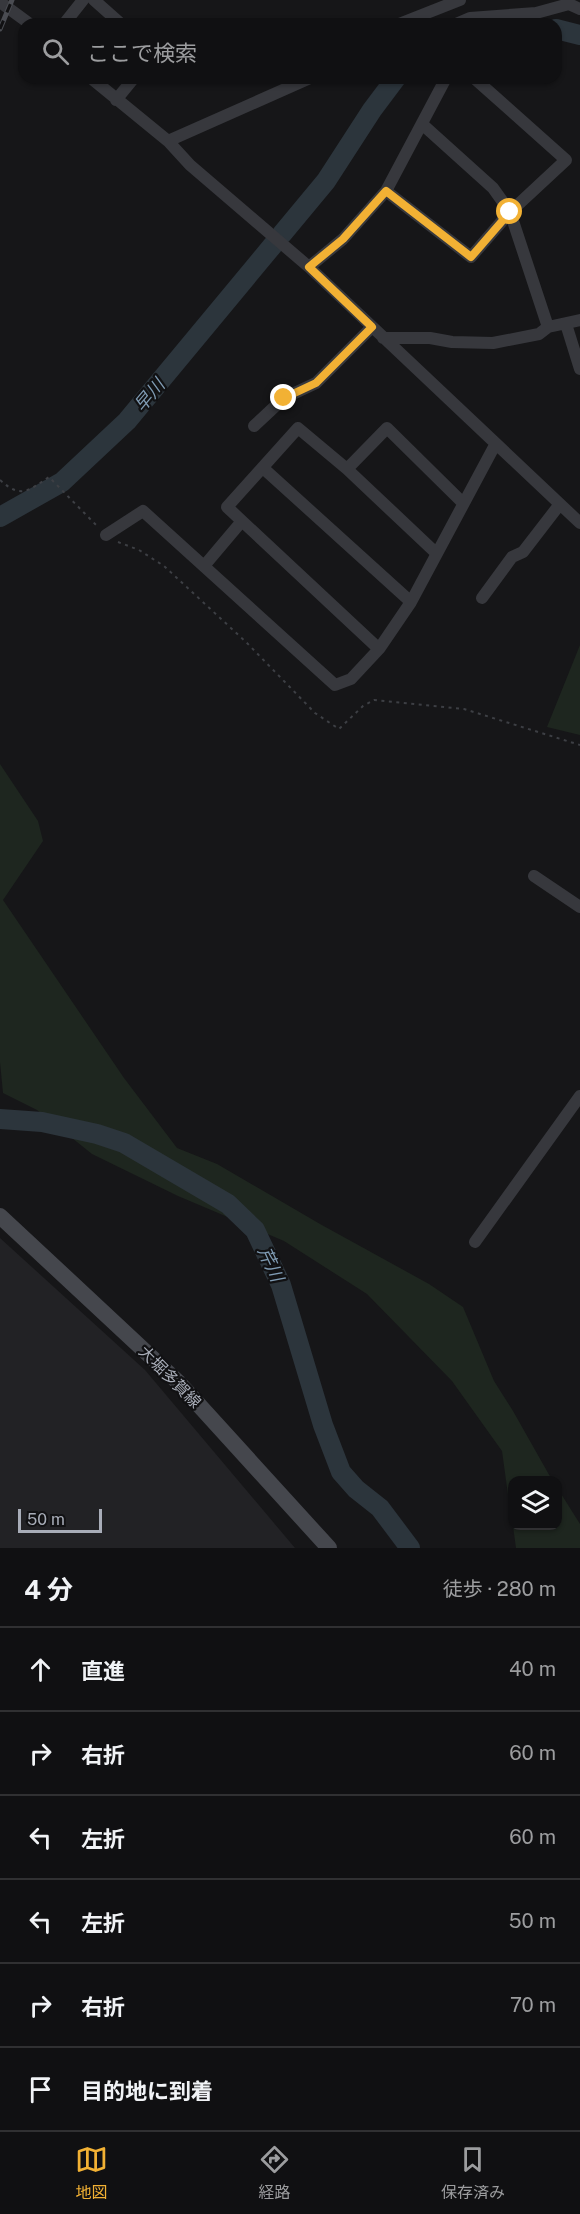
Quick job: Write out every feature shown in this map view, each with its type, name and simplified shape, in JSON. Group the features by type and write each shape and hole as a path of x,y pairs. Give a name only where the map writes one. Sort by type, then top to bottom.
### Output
{"main road":[{"name":"大堀多賀線","path":"0,1216 178,1382 329,1548"}],"street":[{"path":"69,18 83,0"},
{"path":"94,0 114,18"},
{"path":"414,18 460,0"},
{"path":"0,2 22,18"},
{"path":"470,18 536,13 565,2 580,9"},
{"path":"98,84 168,141 190,165 309,267 580,523"},
{"path":"116,100 129,84"},
{"path":"168,141 296,84"},
{"path":"309,267 343,239 386,191 443,84"},
{"path":"386,191 471,257 510,212 566,160 481,84"},
{"path":"422,124 494,188 510,212 548,327"},
{"path":"383,338 430,338 452,342 494,343 539,334 548,327 580,320"},
{"path":"566,324 580,369"},
{"path":"254,426 284,398 316,383 372,327"},
{"path":"379,649 227,507 298,428 346,469 436,553"},
{"path":"346,469 387,428 463,503"},
{"path":"106,535 143,512 335,685 351,680 379,649 411,602 495,445"},
{"path":"263,468 411,602"},
{"path":"482,598 512,557 523,552 534,540 560,504"},
{"path":"204,566 242,521"},
{"path":"534,876 580,907"},
{"path":"476,1242 580,1096"}],"path":[{"path":"0,480 10,489 19,492 29,491 49,477 59,490 112,540 139,550 164,566 246,642 315,713 339,729 363,706 374,700 464,709 580,745"}],"shaded area":[{"path":"580,645 580,735 547,727"},
{"path":"0,764 38,821 43,841 3,900 124,1078 177,1148 217,1164 429,1284 463,1307 494,1381 550,1476 508,1476 508,1495 502,1451 452,1381 367,1294 284,1241 178,1196 92,1154 37,1110 3,1093 0,1062"},
{"path":"0,1238 145,1370 295,1548 0,1548"},
{"path":"562,1495 580,1524 580,1548 516,1548 514,1530 562,1530"}],"waterway":[{"name":"早川","path":"562,30 580,35"},
{"name":"早川","path":"282,234 326,181 392,84"},
{"name":"早川","path":"0,517 62,482 127,421 273,245"},
{"name":"芹川","path":"0,1119 42,1122 97,1134 124,1143 228,1204 255,1230 281,1285 323,1425 341,1472 356,1489 380,1508 410,1548"}],"railway":[{"path":"0,29 12,0"}],"route":[{"path":"284,398 316,383 372,327 309,267 343,239 386,191 471,257 510,212"}]}
